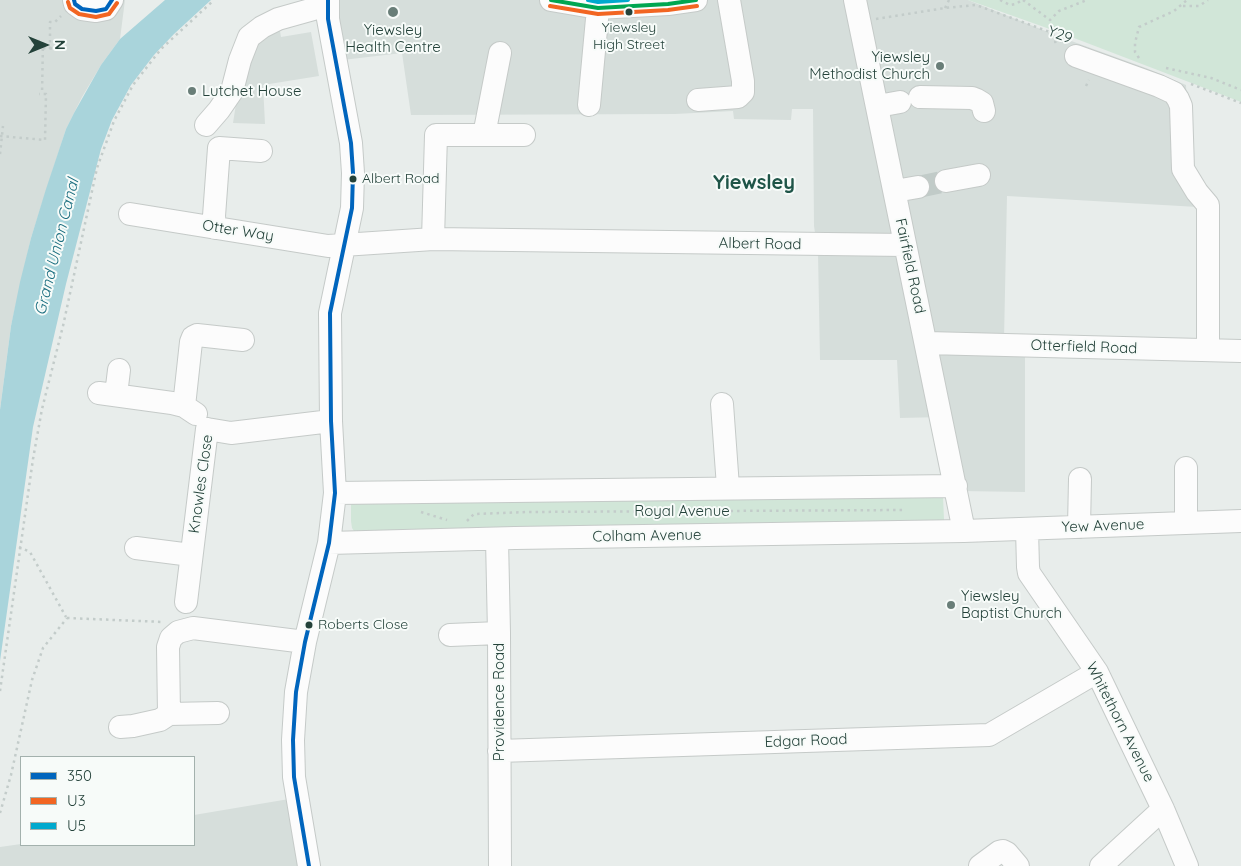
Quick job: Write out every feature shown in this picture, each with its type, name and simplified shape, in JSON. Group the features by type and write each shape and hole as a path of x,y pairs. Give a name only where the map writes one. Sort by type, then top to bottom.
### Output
{"street":[{"path":"74,0 78,7 86,10 99,10 111,3"},
{"path":"551,0 608,5 668,4 696,0"},
{"path":"698,100 738,97 743,92 729,0"},
{"name":"Fairfield Road","path":"855,0 964,531"},
{"path":"206,125 232,91 240,60 249,37 262,27 278,19 328,3 328,19 346,112 352,158 352,208 330,313 331,421 335,493 329,543 305,642 296,692 293,740 294,777 309,866"},
{"path":"589,105 608,5"},
{"path":"1076,49 1167,89 1174,93 1178,99 1181,106 1183,169 1197,192 1208,205 1208,350"},
{"path":"484,135 500,53"},
{"path":"878,106 910,100 972,98 982,103 984,110"},
{"path":"433,239 436,135 524,135"},
{"path":"215,228 214,216 219,148 261,151"},
{"path":"946,181 979,174"},
{"path":"895,191 918,187"},
{"name":"Otter Way","path":"130,214 266,234 275,238 328,246 345,245"},
{"name":"Albert Road","path":"345,245 433,239 905,244"},
{"path":"184,406 193,337 197,335 243,340"},
{"name":"Otterfield Road","path":"926,344 1241,351"},
{"path":"119,370 107,394 184,406 199,417 207,429"},
{"path":"722,404 728,487"},
{"name":"Knowles Close","path":"186,602 207,429 231,433 331,421"},
{"path":"1186,468 1186,522"},
{"path":"1079,527 1080,479"},
{"path":"335,493 536,492 728,487 956,486"},
{"name":"Yew Avenue","path":"964,531 1241,521"},
{"name":"Whitethorn Avenue","path":"1027,529 1029,573 1097,672 1163,809 1186,866"},
{"name":"Colham Avenue","path":"329,543 464,532 506,538 964,531"},
{"name":"Providence Road","path":"500,866 500,633 506,538"},
{"path":"136,548 191,555"},
{"path":"170,714 168,644 176,633 187,628 305,642"},
{"path":"450,635 500,633"},
{"name":"Edgar Road","path":"499,751 989,735 1097,672"},
{"path":"120,727 160,720 170,714 218,713"},
{"path":"1101,866 1163,809"},
{"path":"980,866 1003,851 1018,866"}],"path":[{"path":"0,691 33,459 42,409 63,326 97,168 114,121 134,85 161,49 214,0"},
{"path":"945,8 949,0"},
{"path":"1000,0 1010,5 1022,0 1050,20 1059,11 1087,0"},
{"path":"1141,60 1136,55 1135,49 1135,37 1139,27 1174,11 1187,0"},
{"path":"1181,6 1198,6 1208,0"},
{"name":"Y29","path":"873,19 976,5 1076,49"},
{"path":"50,49 50,22 55,22"},
{"path":"1,136 45,140 46,94 41,94 43,42 31,41"},
{"path":"43,48 59,49"},
{"path":"1166,67 1211,78 1241,90"},
{"path":"1190,84 1241,104"},
{"path":"0,154 3,126"},
{"path":"883,533 883,525 926,494 926,486"},
{"path":"684,488 684,536"},
{"path":"506,538 515,529 536,497 536,492"},
{"path":"417,510 464,532"},
{"name":"Royal Avenue","path":"464,532 474,514 526,512 906,510"},
{"path":"20,547 30,552 67,618"},
{"path":"67,618 164,622 187,628"},
{"path":"0,813 11,775 32,680 43,648 67,618"}],"shaded area":[{"path":"0,0 125,0 120,39 101,65 66,129 31,238 11,326 0,410"},
{"path":"329,0 968,0 1186,85 1190,167 1215,208 1007,196 1004,339 1025,341 1025,492 960,491 943,417 900,418 897,360 820,360 818,253 814,226 813,109 792,109 791,120 734,119 733,111 675,114 411,115 402,53 334,61"},
{"path":"278,19 281,37 311,32 319,76 263,85 265,124 233,123 246,40"},
{"path":"295,798 306,866 0,866 0,847 20,844 20,846 195,846 195,815"}],"green space":[{"path":"968,0 1241,0 1241,102 1061,33"},
{"path":"943,496 944,520 354,531 351,521 351,502"}],"water":[{"name":"Grand Union Canal","path":"165,0 211,0 154,55 131,85 112,120 101,149 66,284 33,427 0,661 0,410 11,326 20,282 46,189 66,129 74,113 101,65 120,39"}],"tunnel":[{"path":"918,187 946,181"}],"transit line":[{"name":"350","path":"74,0 75,4 82,9 96,11 106,9 112,0"},
{"name":"350","path":"309,866 294,777 293,740 296,692 305,642 329,543 335,493 331,421 330,313 352,208 353,173 351,143 328,19 328,0"},
{"path":"551,0 598,8 668,4 696,0"},
{"name":"U5","path":"588,0 598,2 628,0"},
{"name":"U3","path":"68,2 70,8 79,14 96,17 109,14 117,3"},
{"name":"U3","path":"550,6 598,14 668,10 697,6"}],"place":[{"name":"Yiewsley Health Centre","path":"393,12"},
{"name":"Yiewsley High Street","path":"629,12"},
{"name":"Yiewsley Methodist Church","path":"940,66"},
{"name":"Lutchet House","path":"192,91"},
{"name":"Albert Road","path":"353,179"},
{"name":"Yiewsley Baptist Church","path":"951,605"},
{"name":"Roberts Close","path":"309,625"}],"district":[{"name":"Yiewsley","path":"754,183"}]}
